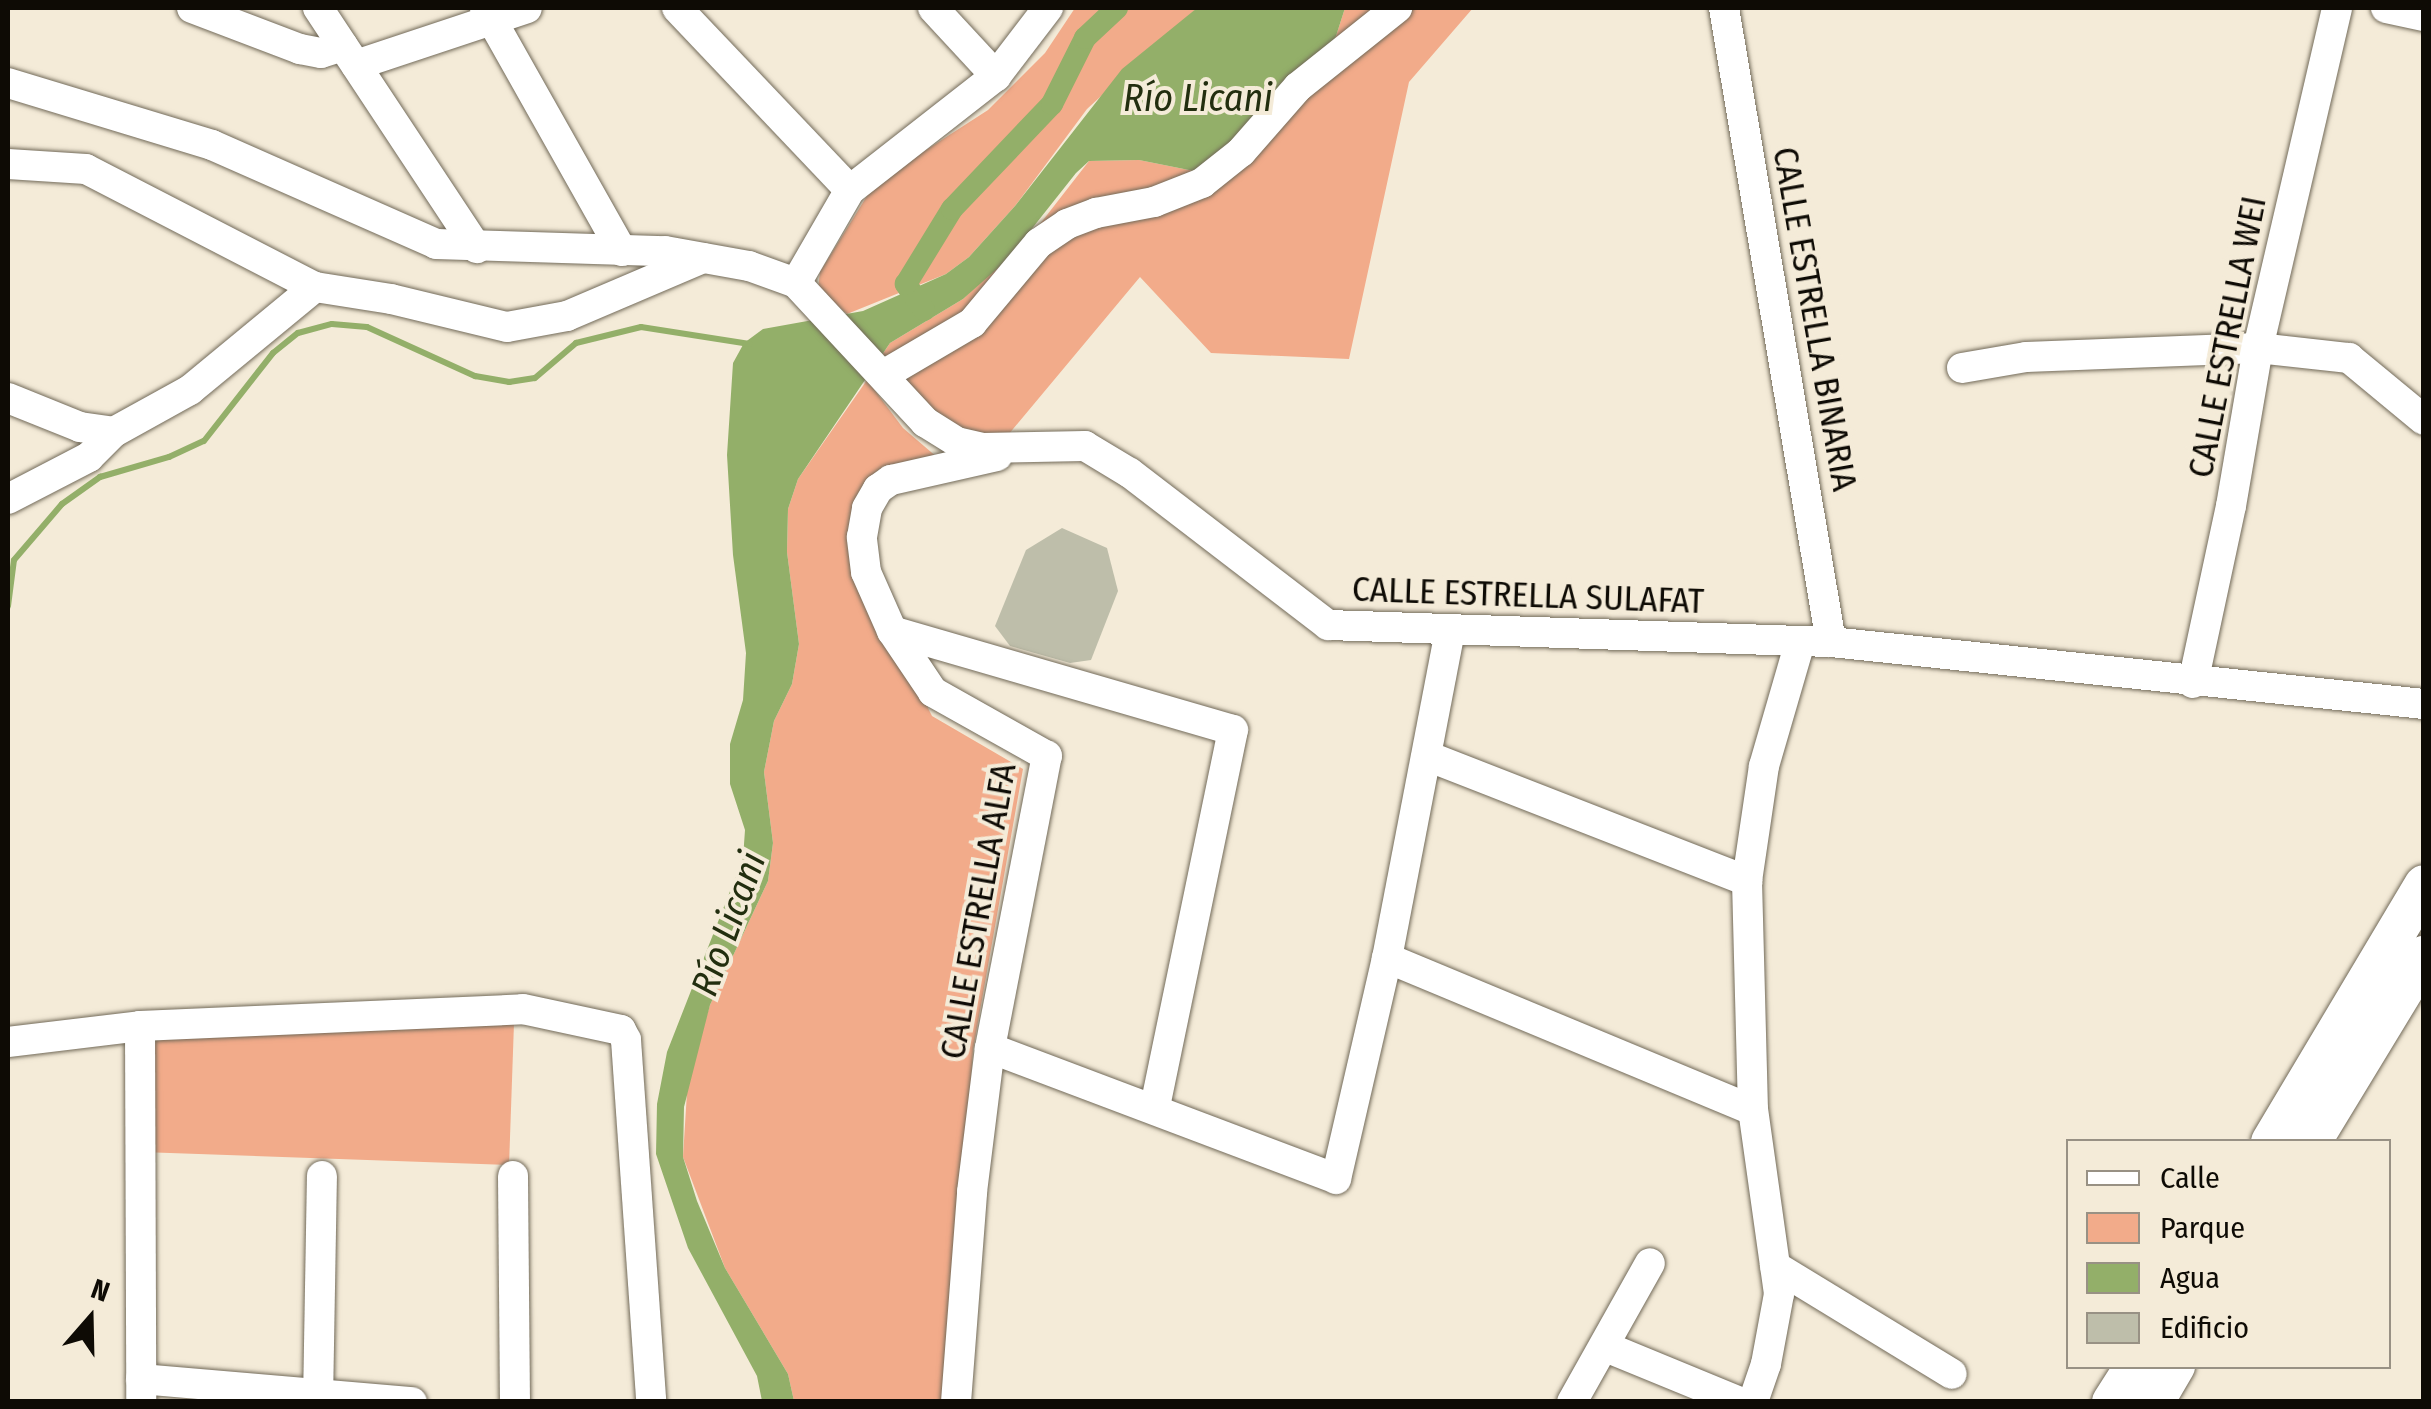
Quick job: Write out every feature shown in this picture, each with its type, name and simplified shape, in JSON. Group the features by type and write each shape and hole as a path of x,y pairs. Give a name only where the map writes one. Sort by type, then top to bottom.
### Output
{"main road":[{"path":"2273,1139 2424,885"},
{"path":"2314,1139 2422,960"},
{"path":"2112,1402 2132,1369"},
{"path":"2154,1402 2173,1369"}],"street":[{"path":"192,8 300,49 350,55 488,14 526,8"},
{"path":"318,8 477,248"},
{"path":"677,8 850,190"},
{"path":"933,8 996,76"},
{"path":"8,83 212,145 436,244 706,256 806,292 850,190 996,76 1048,8"},
{"path":"881,370 972,323 1039,243 1067,224 1096,213 1154,202 1202,183 1240,152 1298,87 1368,35 1397,8"},
{"name":"CALLE ESTRELLA BINARIA","path":"1724,8 1831,642"},
{"name":"CALLE ESTRELLA WEI","path":"2193,682 2231,506 2258,348 2337,8"},
{"path":"2386,8 2424,16"},
{"path":"488,14 622,251"},
{"path":"8,164 86,169 315,287 391,299 507,327 539,325 706,256"},
{"path":"8,499 89,458 114,432 190,390 315,287"},
{"name":"CALLE ESTRELLA SULAFAT","path":"806,292 926,422 957,442 1022,448 1068,444 1102,455 1328,624 1831,642 2424,704"},
{"path":"1962,368 2026,357 2258,348 2348,358 2424,420"},
{"path":"8,398 96,432 114,432"},
{"name":"CALLE ESTRELLA ALFA","path":"956,1402 972,1192 990,1048 1047,756 933,692 892,631 866,572 862,537 867,508 878,489 891,480 1022,448"},
{"path":"892,631 1232,730 1156,1107"},
{"path":"990,1048 1156,1107 1336,1179 1387,958 1450,631"},
{"path":"1753,1402 1766,1364 1779,1294 1754,1110 1748,881 1764,766 1800,642"},
{"path":"1427,756 1748,881"},
{"path":"1387,958 1754,1110"},
{"path":"8,1042 140,1026 523,1010 621,1030 626,1040 651,1402"},
{"path":"140,1026 141,1390 412,1402"},
{"path":"318,1397 322,1176"},
{"path":"513,1176 515,1402"},
{"path":"1572,1402 1650,1263"},
{"path":"1775,1266 1952,1374"},
{"path":"1606,1347 1740,1402"}],"green space":[{"path":"1075,8 1197,8 1087,109 1015,206 969,257 946,274 847,314 818,289 820,272 875,183 988,110 1045,53"},
{"path":"1345,8 1473,8 1409,82 1349,359 1211,353 1140,277 998,447 939,419 882,355 890,343 963,299 1033,233 1089,161 1139,160 1199,172 1336,36"},
{"path":"867,380 903,428 945,464 858,503 908,668 932,716 1023,769 973,1050 950,1401 794,1401 788,1374 725,1268 683,1157 688,1076 710,1005 768,881 773,843 764,772 774,721 792,684 799,644 787,552 788,509 798,479"},
{"path":"153,1010 514,1023 509,1165 148,1152"}],"water":[{"name":"Río Licani","path":"1197,8 1345,8 1336,36 1310,76 1199,172 1139,160 1089,161 1007,260 963,299 890,343 798,479 788,509 787,552 799,644 792,684 774,721 764,772 773,843 768,881 710,1005 684,1107 683,1157 697,1201 725,1268 788,1374 794,1401 762,1401 757,1376 688,1248 656,1154 657,1104 667,1052 743,858 745,830 730,784 730,744 743,700 746,653 733,555 727,455 733,363 744,343 763,329 863,311 946,274 969,257 1015,206 1122,69"}],"building":[{"path":"1062,528 1107,548 1118,591 1091,660 1070,663 1010,646 995,626 1026,550"}],"waterway":[{"path":"924,310 906,284 952,209 1052,104 1085,38 1117,8"},
{"path":"8,606 14,560 62,504 100,477 169,457 204,441 273,353 298,333 332,324 367,327 475,376 509,382 535,378 576,343 641,327 750,344"}]}
